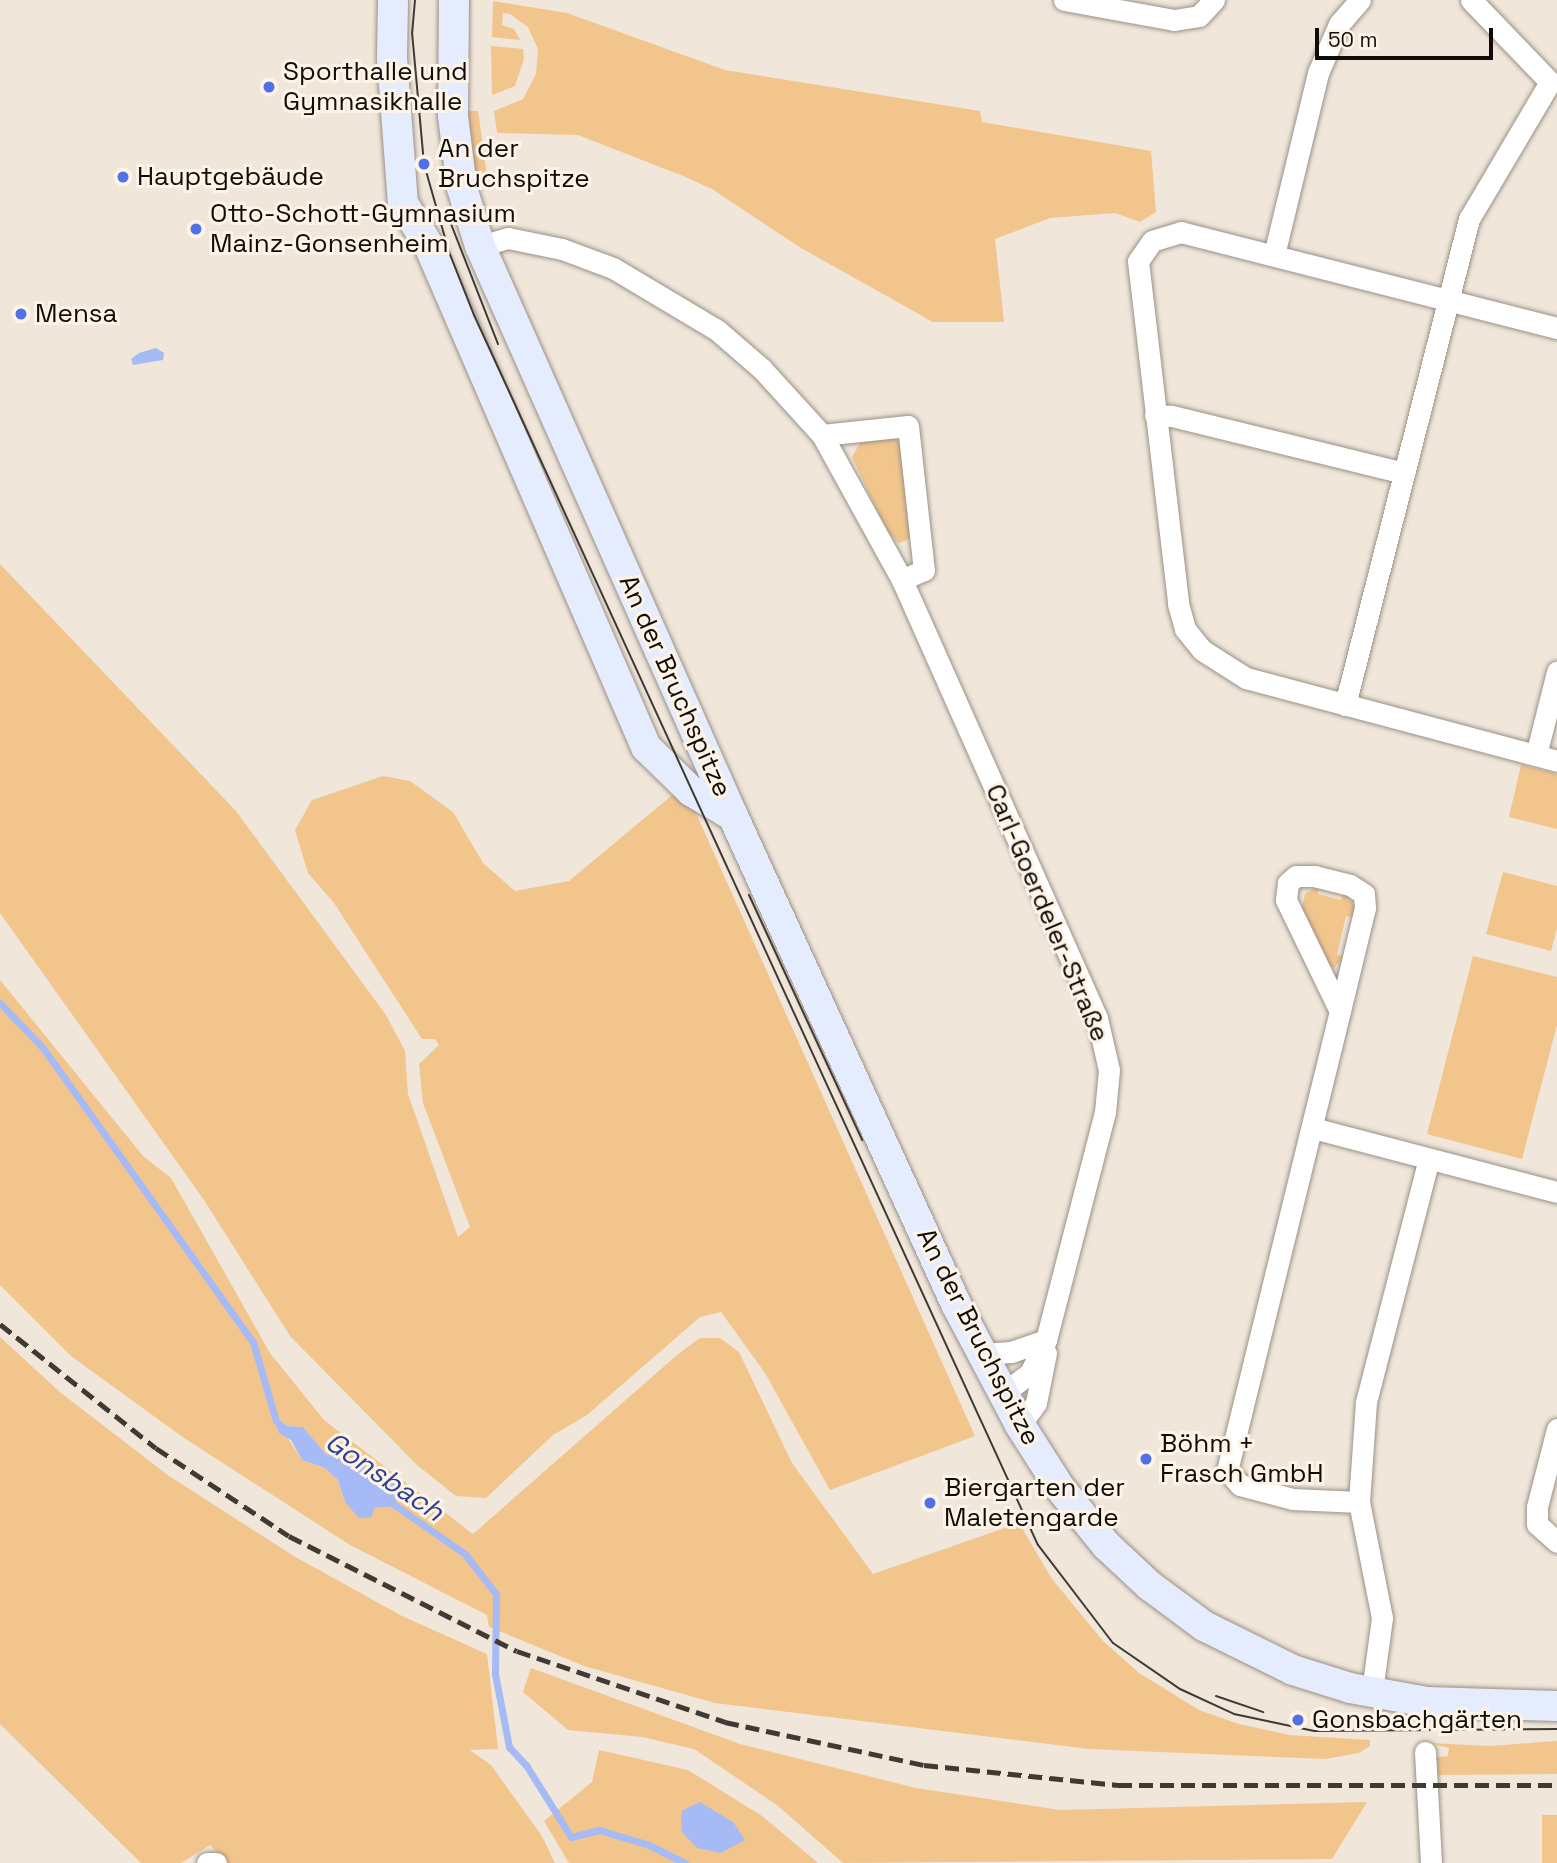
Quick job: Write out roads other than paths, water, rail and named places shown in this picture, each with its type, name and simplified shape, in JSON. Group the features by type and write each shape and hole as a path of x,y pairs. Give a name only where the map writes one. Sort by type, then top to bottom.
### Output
{"main road":[{"name":"An der Bruchspitze","path":"393,0 392,58 402,203 430,248 646,747 691,791 733,816"},
{"name":"An der Bruchspitze","path":"454,0 453,116 462,188 480,246 733,816 982,1354 1020,1425 1060,1488 1106,1545 1150,1586 1204,1626 1293,1670 1427,1702 1557,1706"},
{"path":"646,747 664,750 681,744 690,718"},
{"path":"1383,1692 1427,1682 1557,1690"}],"street":[{"path":"1064,0 1174,20 1199,16 1214,0"},
{"path":"1274,255 1318,73 1339,24 1360,0"},
{"path":"1345,705 1469,219 1550,82 1471,0"},
{"path":"1557,328 1181,232 1165,234 1142,250 1136,274 1178,604 1185,629 1220,666 1246,678 1557,761"},
{"name":"Carl-Goerdeler-Straße","path":"480,246 508,238 562,249 613,268 717,330 762,369 822,435 902,580 1105,1042 1109,1070 1105,1112 1046,1340 1036,1403 1020,1425"},
{"path":"1155,415 1172,416 1404,473"},
{"path":"822,435 908,426 924,570 902,580"},
{"path":"1536,755 1557,672"},
{"path":"1340,1010 1286,900 1288,883 1296,876 1315,876 1350,885 1364,894 1364,908 1313,1128 1227,1470 1240,1485 1293,1499 1359,1502"},
{"path":"1313,1128 1557,1192"},
{"path":"1383,1692 1382,1618 1359,1502 1366,1402 1429,1159"},
{"name":"Carl-Goerdeler-Straße","path":"1003,1393 1034,1367 1046,1340"},
{"path":"982,1354 1011,1352 1046,1340"},
{"path":"1557,1429 1537,1507 1537,1524 1557,1542"},
{"path":"1425,1752 1431,1863"},
{"path":"207,1863 216,1863"}],"water":[{"path":"156,348 164,353 163,360 133,365 131,359 139,353"},
{"path":"272,1414 287,1426 303,1427 326,1454 388,1474 397,1488 396,1506 375,1508 371,1518 359,1518 345,1502 338,1480 325,1468 302,1460 291,1440 279,1433"},
{"path":"700,1802 733,1822 745,1840 721,1853 697,1848 682,1832 681,1816 683,1810"}],"waterway":[{"name":"Gonsbach","path":"0,1003 43,1048 253,1342 276,1421"},
{"name":"Gonsbach","path":"389,1501 465,1554 496,1594 495,1674 509,1747 526,1765 571,1837 599,1830 649,1845 685,1863"}],"tram line":[{"path":"415,0 412,32 424,164 449,252 474,315 1038,1545 1113,1643 1180,1689 1234,1714 1314,1731 1557,1729"},
{"path":"451,224 498,344"},
{"path":"749,895 862,1140"},
{"path":"1216,1696 1263,1712"}],"railway":[{"path":"0,1324 156,1448 289,1536 517,1651 725,1722 924,1765 1118,1785 1557,1785"}],"place":[{"name":"Sporthalle und Gymnasikhalle","path":"269,87"},
{"name":"An der Bruchspitze","path":"424,164"},
{"name":"Hauptgebäude","path":"123,177"},
{"name":"Otto-Schott-Gymnasium Mainz-Gonsenheim","path":"196,229"},
{"name":"Mensa","path":"21,314"},
{"name":"Böhm + Frasch GmbH","path":"1146,1459"},
{"name":"Biergarten der Maletengarde","path":"930,1503"},
{"name":"Gonsbachgärten","path":"1298,1720"}]}
